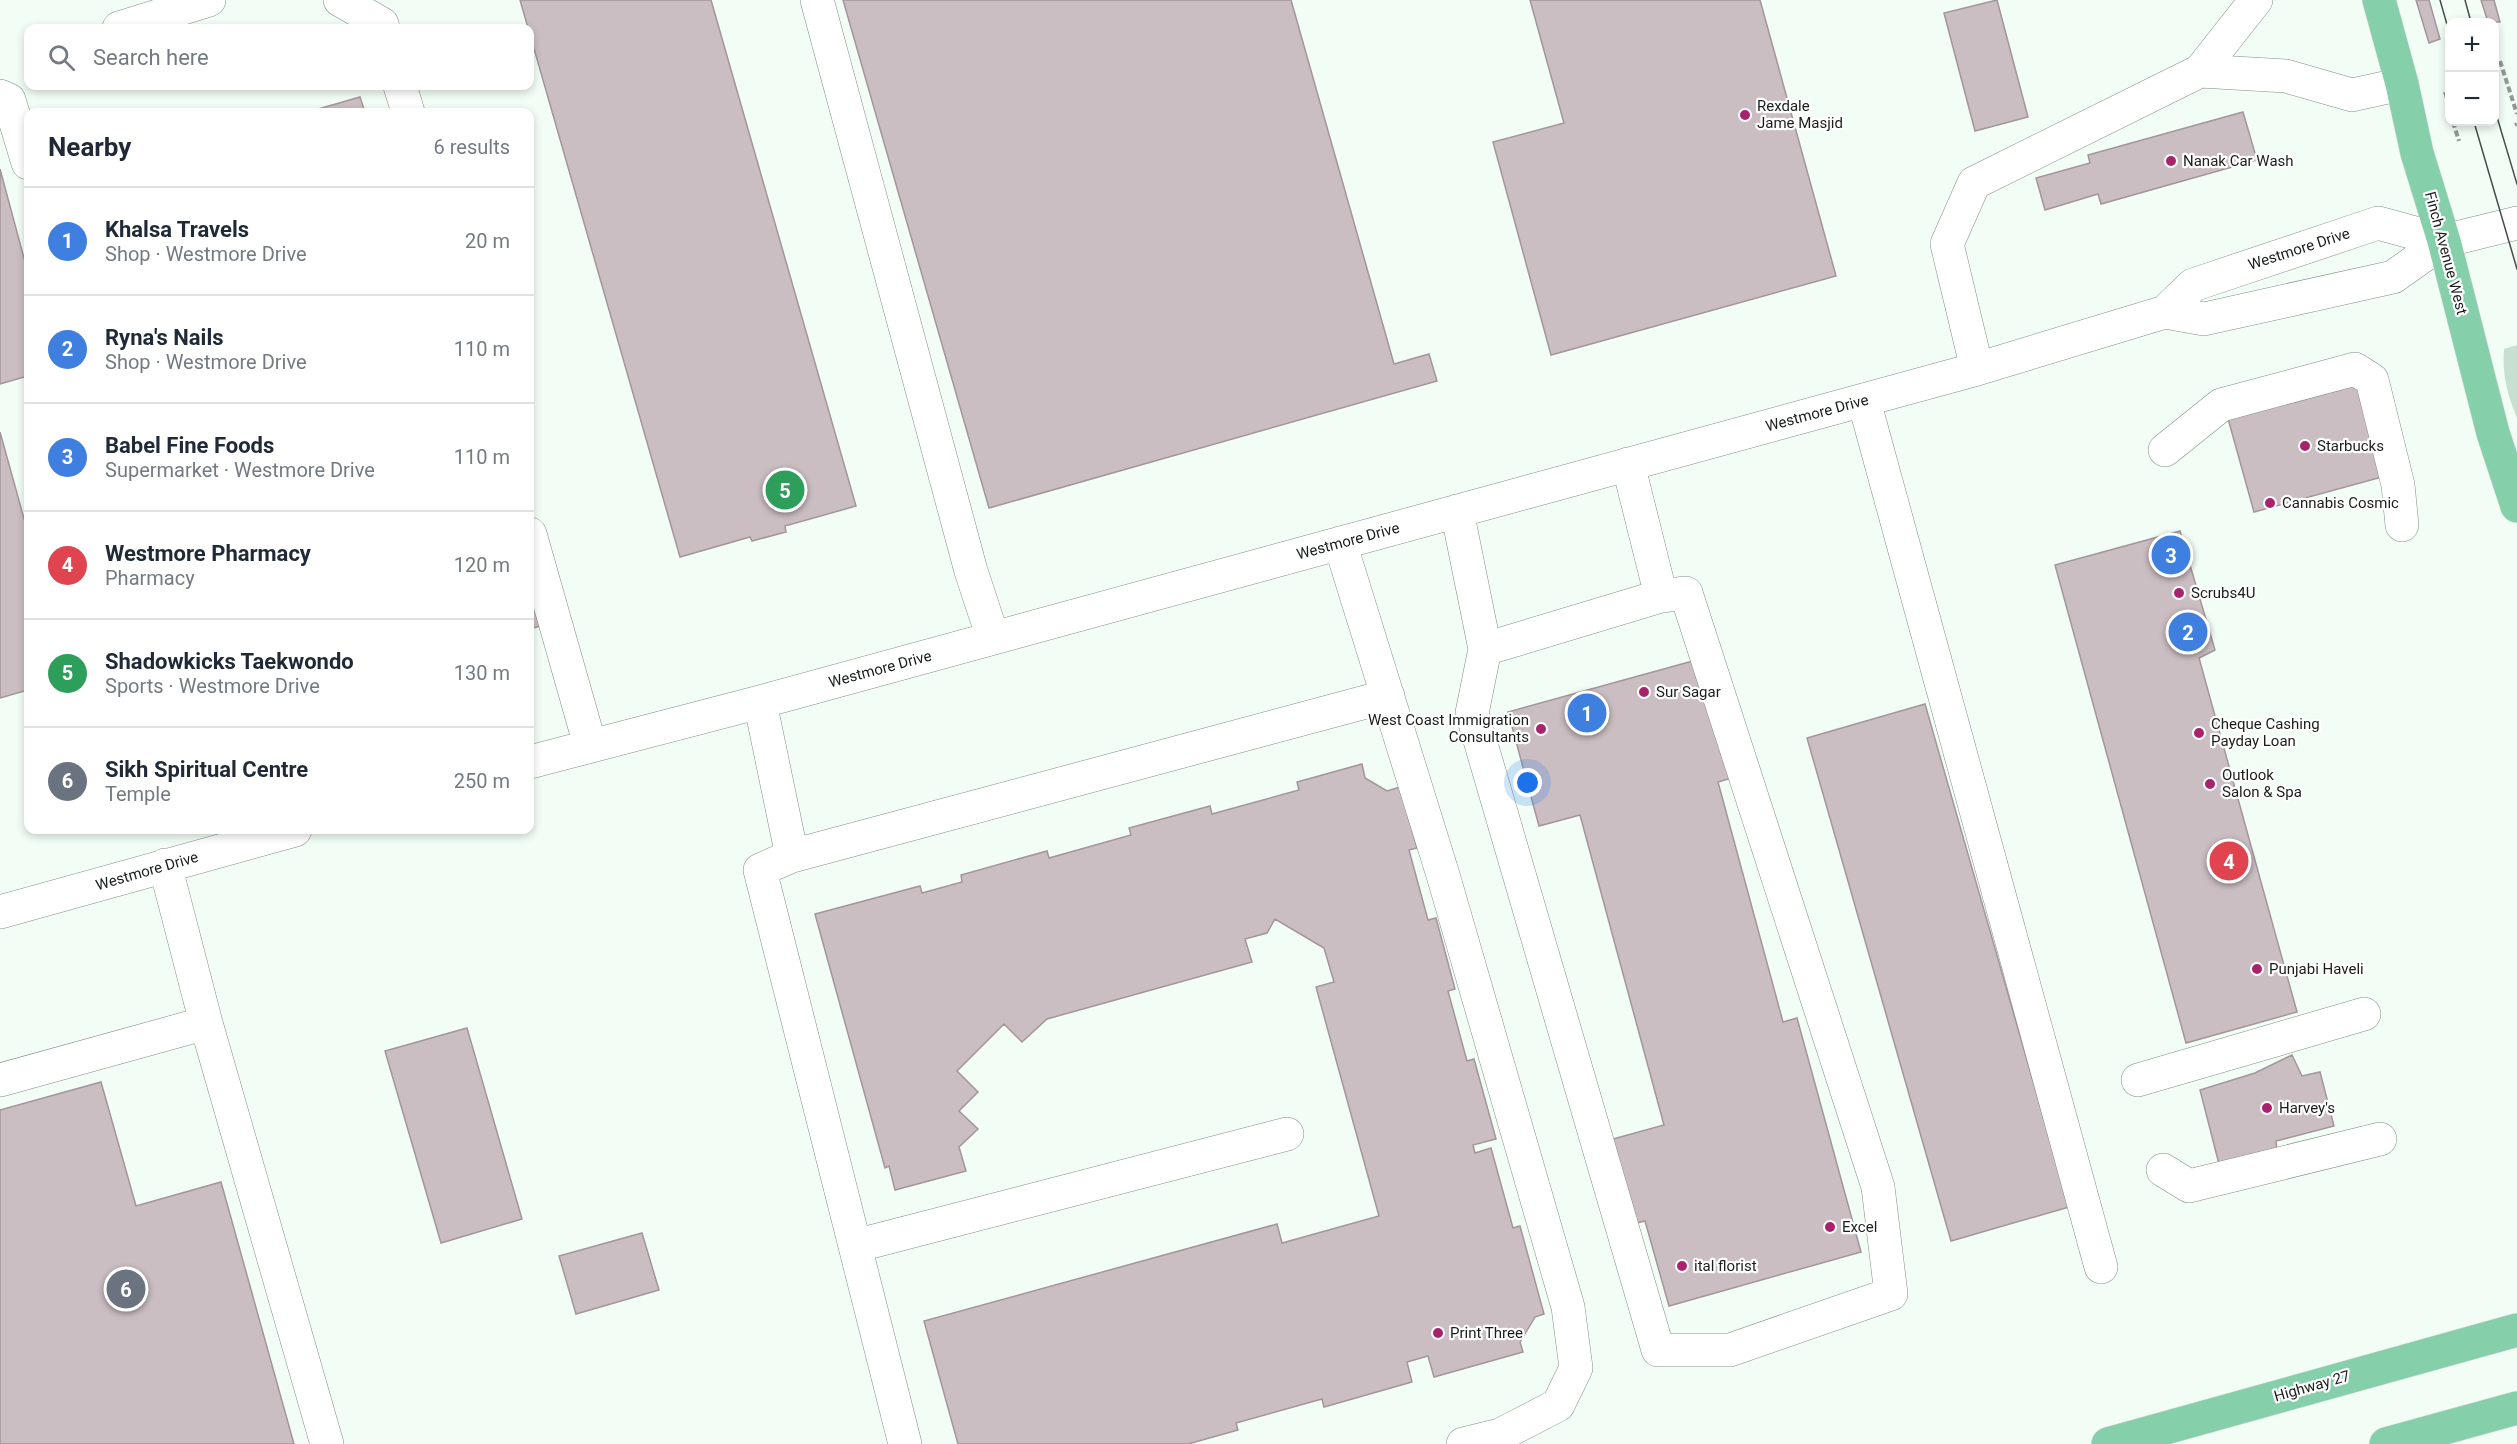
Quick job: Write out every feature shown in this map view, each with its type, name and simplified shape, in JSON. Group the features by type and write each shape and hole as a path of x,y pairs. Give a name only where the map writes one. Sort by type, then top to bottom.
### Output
{"main road":[{"name":"Finch Avenue West","path":"2379,0 2493,433 2517,506"},
{"name":"Highway 27","path":"2108,1444 2517,1330"},
{"path":"2386,1444 2517,1408"}],"street":[{"path":"132,24 209,0"},
{"path":"340,0 382,24"},
{"path":"817,0 965,548 993,638"},
{"path":"1977,369 1947,244 1974,183 2200,71 2256,0"},
{"path":"2200,71 2286,76 2352,95 2402,84"},
{"path":"401,90 407,108"},
{"path":"0,96 9,100 24,150"},
{"name":"Westmore Drive","path":"2165,312 2193,285 2378,223 2444,240"},
{"name":"Westmore Drive","path":"534,761 760,702 1977,369 2165,312 2204,319 2393,277 2444,240 2517,223"},
{"path":"2164,450 2221,405 2355,369 2372,380 2398,485 2402,525"},
{"path":"1864,400 2102,1267"},
{"path":"1628,464 1661,596"},
{"path":"1457,511 1485,650 1472,713 1658,1350 1730,1350 1891,1294 1878,1187 1686,593 1661,596 1485,650"},
{"path":"1340,543 1443,875 1568,1307 1576,1368 1558,1405 1500,1435 1463,1444"},
{"path":"534,548 590,745"},
{"path":"905,1444 760,870 792,856 1388,696"},
{"path":"760,702 792,856"},
{"name":"Westmore Drive","path":"0,912 280,834"},
{"path":"165,865 206,1023 327,1444"},
{"path":"2138,1080 2364,1014"},
{"path":"0,1080 206,1023"},
{"path":"855,1246 1287,1134"},
{"path":"2163,1170 2189,1186 2380,1138"}],"path":[{"path":"2500,61 2517,114"},
{"path":"2454,126 2459,141"},
{"path":"2452,143 2464,140"}],"green space":[{"path":"2517,345 2517,418 2506,384 2504,349"}],"building":[{"path":"520,0 711,0 856,506 785,526 786,532 752,541 750,537 680,557 534,49 534,24 527,24"},
{"path":"843,0 1291,0 1394,364 1429,354 1437,381 989,508"},
{"path":"1530,0 1760,0 1836,276 1551,355 1493,142 1564,123"},
{"path":"1997,0 2028,117 1975,131 1944,13"},
{"path":"2416,0 2429,0 2440,39 2429,43"},
{"path":"2481,0 2494,0 2499,18 2487,18"},
{"path":"360,97 364,108 322,108"},
{"name":"Nanak Car Wash","path":"2243,112 2257,160 2101,204 2098,194 2045,210 2036,178 2090,163 2088,155"},
{"path":"0,169 24,258 24,377 0,384"},
{"name":"Starbucks","path":"2356,379 2382,477 2254,512 2227,415"},
{"path":"0,432 24,519 24,691 0,698"},
{"path":"2180,531 2215,650 2199,658 2297,1012 2186,1043 2055,565"},
{"path":"534,577 547,624 534,628"},
{"path":"1700,659 1732,778 1718,782 1783,1022 1797,1018 1861,1252 1669,1306 1645,1221 1636,1223 1613,1139 1664,1125 1580,815 1539,826 1508,712"},
{"path":"1925,704 2069,1207 1951,1241 1807,738"},
{"path":"1362,764 1365,778 1387,791 1400,787 1417,848 1409,850 1428,920 1436,918 1455,989 1448,991 1467,1061 1474,1059 1496,1139 1473,1145 1475,1153 1491,1148 1513,1228 1520,1226 1544,1314 1535,1317 1520,1342 1523,1352 1434,1377 1428,1356 1407,1362 1412,1382 1324,1407 1322,1399 1236,1423 1238,1430 1188,1444 958,1444 924,1321 1277,1224 1282,1243 1379,1216 1316,987 1334,982 1324,948 1275,919 1267,933 1245,939 1252,962 1047,1019 1022,1042 1004,1024 957,1071 978,1092 959,1111 978,1129 959,1147 966,1171 895,1190 889,1166 885,1168 815,914 920,886 922,893 962,882 961,875 1047,851 1049,858 1131,835 1129,828 1210,806 1212,814 1299,790 1297,782"},
{"path":"467,1028 522,1219 441,1243 385,1051"},
{"name":"Harvey's","path":"2292,1055 2302,1076 2320,1072 2334,1126 2276,1141 2277,1151 2219,1164 2200,1090 2255,1073"},
{"path":"101,1082 136,1206 221,1182 294,1444 0,1444 0,1110"},
{"path":"642,1233 659,1290 576,1314 559,1256"}],"tram line":[{"path":"2440,0 2445,18"},
{"path":"2465,0 2470,18"},
{"path":"2499,124 2517,184"},
{"path":"2475,126 2517,269"}],"place":[{"name":"Rexdale Jame Masjid","path":"1745,115"},
{"name":"Nanak Car Wash","path":"2171,161"},
{"name":"Starbucks","path":"2305,446"},
{"name":"Shadowkicks Taekwondo","path":"785,490"},
{"name":"Cannabis Cosmic","path":"2270,503"},
{"name":"Babel Fine Foods","path":"2171,555"},
{"name":"Scrubs4U","path":"2179,593"},
{"name":"Ryna's Nails","path":"2188,632"},
{"name":"Sur Sagar","path":"1644,692"},
{"name":"Khalsa Travels","path":"1587,713"},
{"name":"West Coast Immigration Consultants","path":"1541,729"},
{"name":"Cheque Cashing Payday Loan","path":"2199,733"},
{"name":"Outlook Salon & Spa","path":"2210,784"},
{"name":"Westmore Pharmacy","path":"2229,861"},
{"name":"Punjabi Haveli","path":"2257,969"},
{"name":"Harvey's","path":"2267,1108"},
{"name":"Excel","path":"1830,1227"},
{"name":"ital florist","path":"1682,1266"},
{"name":"Sikh Spiritual Centre","path":"126,1289"},
{"name":"Print Three","path":"1438,1333"}]}
